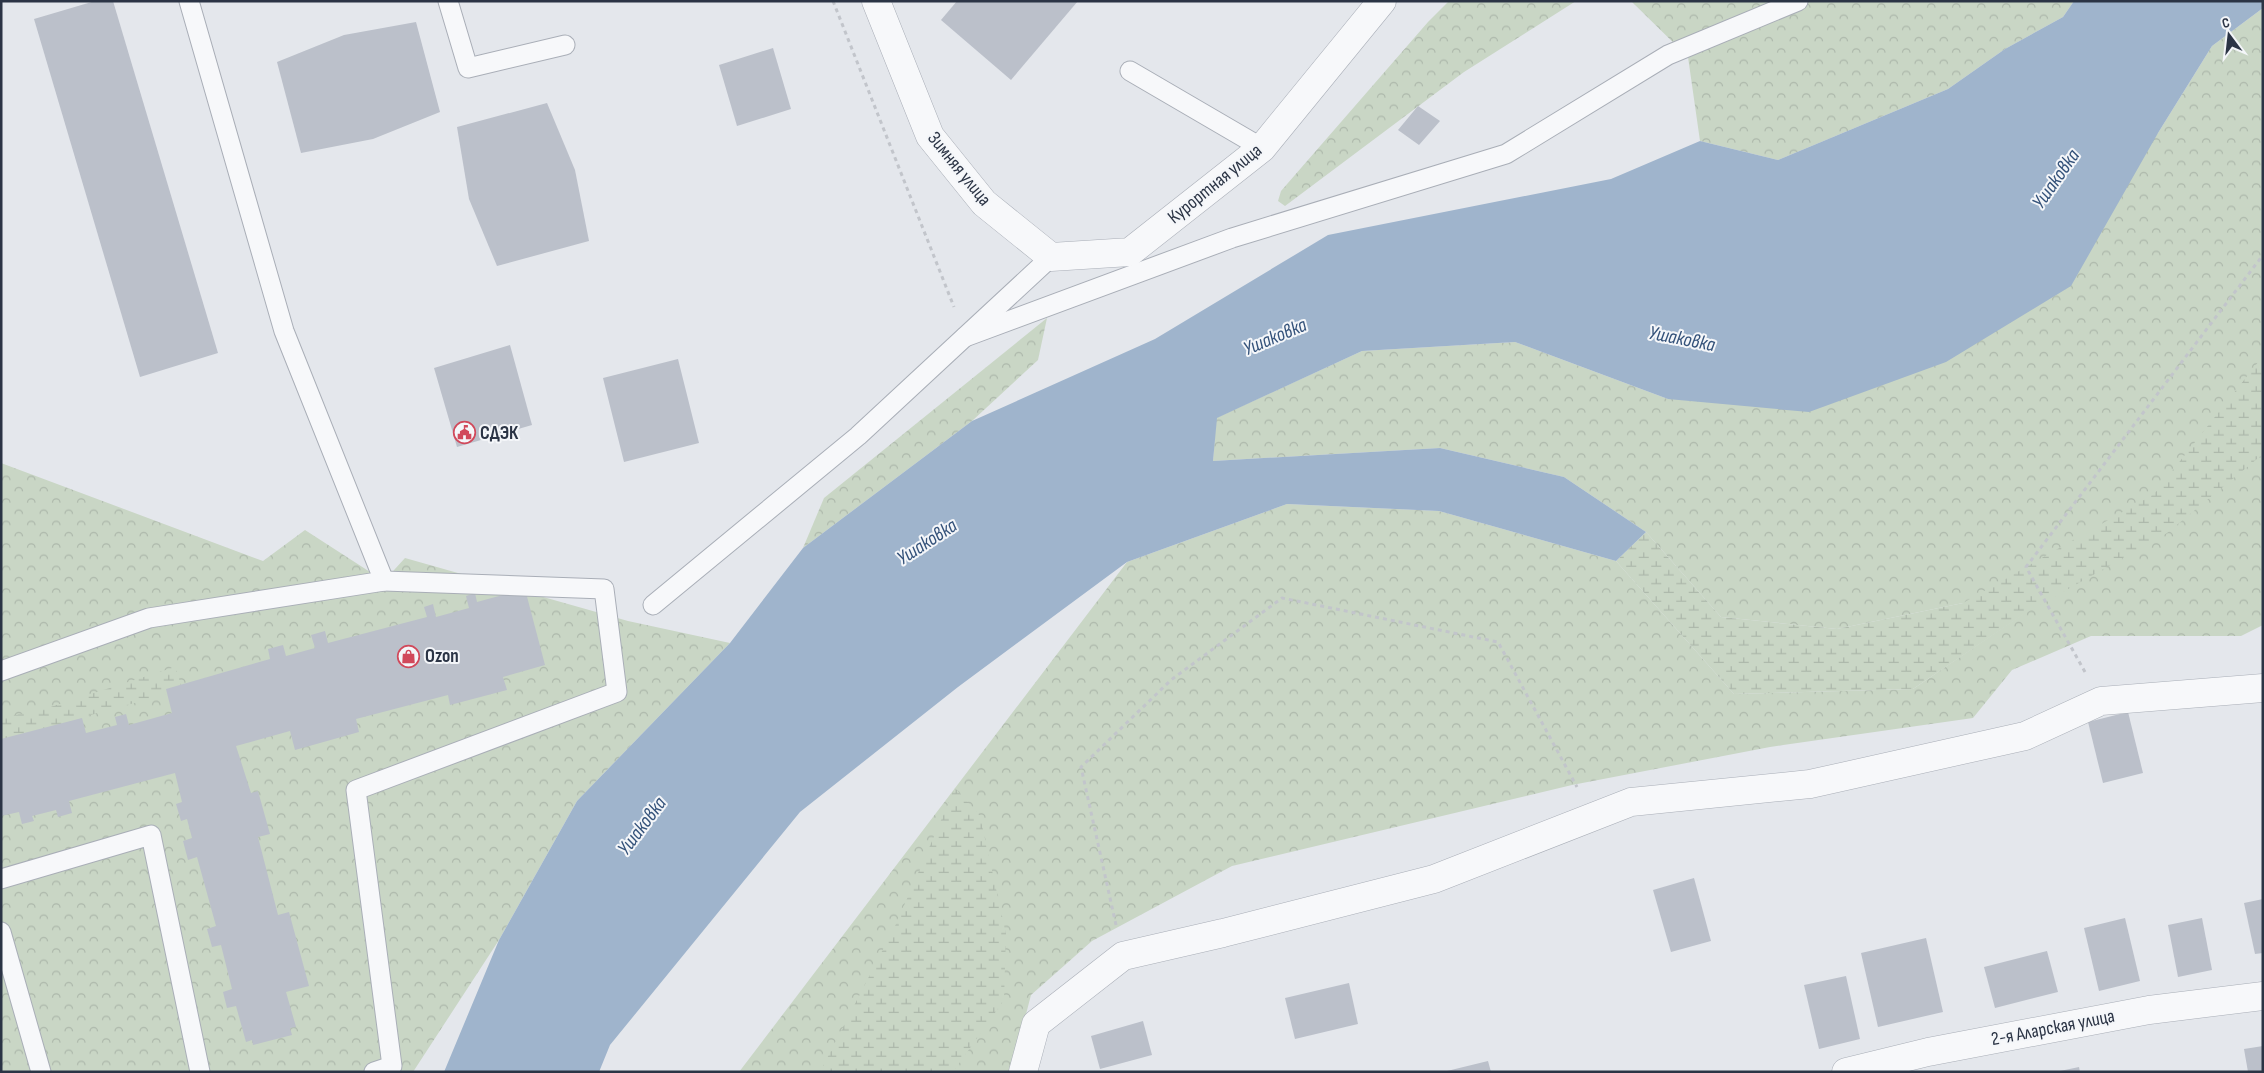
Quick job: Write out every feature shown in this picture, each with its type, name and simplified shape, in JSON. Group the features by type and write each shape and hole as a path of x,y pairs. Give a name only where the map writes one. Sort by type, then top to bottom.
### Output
{"street":[{"name":"Зимняя улица","path":"876,1 930,136 984,203 1051,258"},
{"name":"Курортная улица","path":"1051,258 1130,252 1262,148 1382,1"},
{"path":"1023,1072 1036,1024 1124,956 1223,933 1434,879 1631,802 1810,784 2025,736 2101,701 2263,688"},
{"name":"2-я Аларская улица","path":"1846,1072 1928,1052 2149,1010 2263,996"}],"lane":[{"path":"188,1 284,331 384,581"},
{"path":"448,1 468,68 565,45"},
{"path":"965,337 1232,238 1506,154 1668,55 1798,1"},
{"path":"1130,71 1262,148"},
{"path":"653,605 858,436 1051,258"},
{"path":"1,671 150,618 384,581 604,589 617,692 356,790 392,1066 374,1072"},
{"path":"1,879 151,835 200,1072"},
{"path":"1,932 41,1072"}],"path":[{"path":"833,1 943,275"},
{"path":"2101,701 2026,567 2263,255"},
{"path":"1124,956 1081,767 1171,680 1282,598 1498,642 1593,817"}],"green space":[{"path":"1449,1 1576,1 1464,72 1285,206 1278,201 1281,191 1428,22"},
{"path":"1631,1 2074,1 2063,17 2005,49 1948,89 1778,160 1700,141 1688,57"},
{"path":"2263,8 2263,625 2241,636 2091,636 2012,670 1973,718 1770,747 1572,785 1232,866 1092,941 1031,995 1011,1072 739,1072 1127,562 1287,504 1439,511 1616,561 1734,694 1913,689 2023,614 1963,603 1837,629 1721,617 1646,532 1564,477 1440,448 1213,461 1216,418 1362,351 1515,342 1668,399 2158,133 2212,46"},
{"path":"1047,318 1038,360 972,421 803,548 824,498"},
{"path":"2263,356 2263,454 2167,533 2024,614 1913,689 1734,694 1616,561 1646,532 1721,617 1837,629 1963,603 2154,494"},
{"path":"1,463 263,561 305,530 384,581 405,558 628,621 730,643 577,801 499,940 413,1072 1,1072"},
{"path":"175,667 183,690 97,713 1,746 1,718 41,710"},
{"path":"955,788 980,816 1006,934 1004,1000 953,1072 820,1072 896,924"}],"water":[{"name":"Ушаковка","path":"2074,1 2263,1 2263,8 2212,46 2158,133 2071,286 1946,362 1809,412 1668,399 1515,342 1362,351 1217,418 1213,461 1440,448 1564,477 1646,532 1616,561 1439,511 1287,504 1127,562 958,687 800,812 610,1045 599,1072 444,1072 499,940 577,801 730,643 803,548 972,421 1155,339 1328,235 1611,179 1700,141 1778,160 1948,89 2005,49 2063,17"}],"building":[{"path":"95,1 113,1 218,353 140,377 34,19"},
{"path":"957,1 1078,1 1011,80 941,20"},
{"path":"416,22 440,112 373,139 301,153 277,62 344,35"},
{"path":"773,48 791,109 737,126 719,65"},
{"path":"547,103 575,170 589,241 497,266 469,199 457,127"},
{"path":"1418,106 1440,121 1419,145 1398,130"},
{"path":"510,345 532,425 457,447 434,368"},
{"path":"678,359 699,443 624,462 603,378"},
{"path":"525,589 545,665 503,677 507,690 450,705 448,695 356,719 359,732 295,750 290,731 236,746 251,793 258,791 270,834 258,837 278,915 289,912 309,986 286,992 296,1027 290,1028 292,1035 253,1045 252,1040 246,1042 236,1006 227,1008 223,992 232,989 221,945 212,947 207,929 216,926 197,857 188,860 183,841 192,838 187,819 181,821 176,804 182,802 175,773 69,801 72,813 58,817 56,810 32,816 34,821 22,824 19,812 1,816 1,739 82,718 86,733 117,725 115,717 126,714 129,725 172,713 166,689 270,659 268,649 283,645 286,656 315,648 311,635 325,631 328,643 427,617 424,607 433,604 436,617 469,608 466,596 475,593 477,602"},
{"path":"2128,712 2143,773 2103,783 2088,722"},
{"path":"1694,878 1711,941 1671,952 1653,890"},
{"path":"2263,899 2263,953 2255,954 2244,903"},
{"path":"2125,918 2140,981 2099,991 2084,928"},
{"path":"2202,918 2212,970 2178,977 2168,925"},
{"path":"1926,938 1943,1012 1878,1027 1861,953"},
{"path":"2047,951 2058,992 1995,1008 1984,967"},
{"path":"1846,976 1860,1039 1819,1049 1804,985"},
{"path":"1349,983 1358,1024 1295,1039 1285,998"},
{"path":"1143,1021 1152,1055 1100,1069 1091,1036"},
{"path":"2263,1046 2263,1072 2248,1072 2244,1049"},
{"path":"1488,1061 1491,1072 1447,1072 1447,1071"},
{"path":"2079,1067 2080,1072 2060,1072 2060,1071"}],"place":[{"name":"СДЭК","path":"464,433"},
{"name":"Ozon","path":"409,656"}]}
